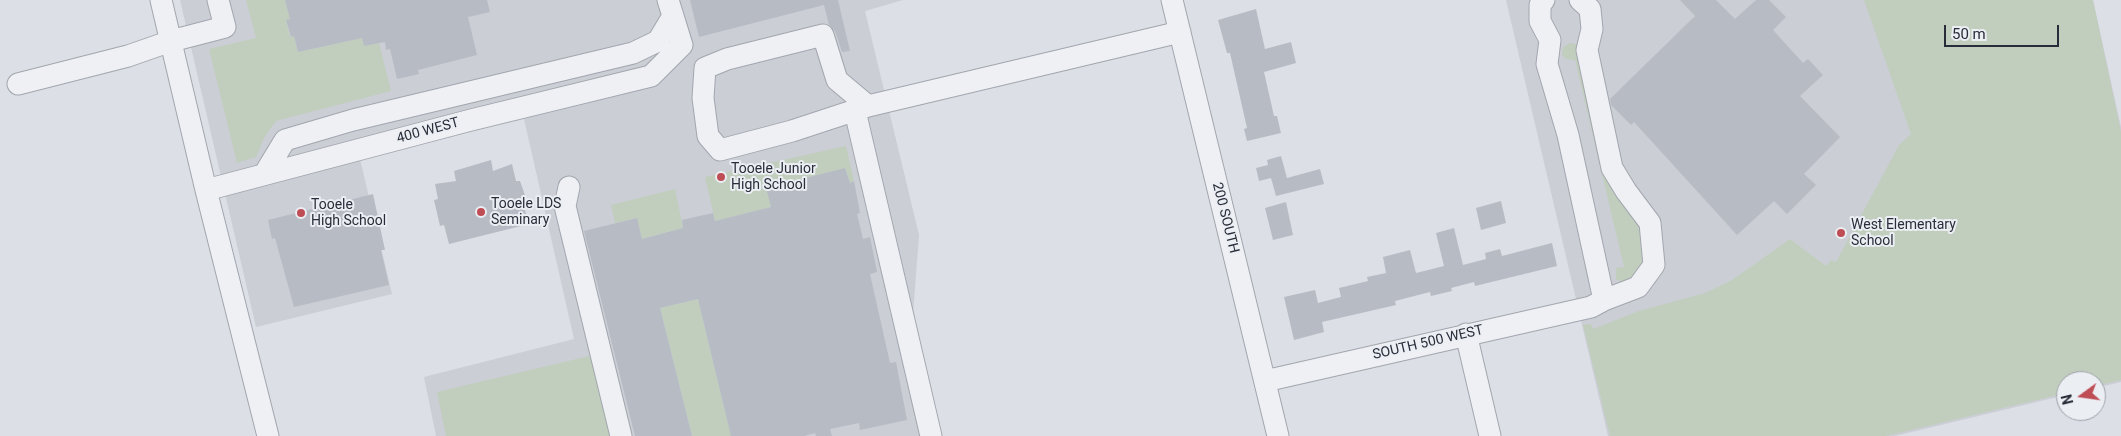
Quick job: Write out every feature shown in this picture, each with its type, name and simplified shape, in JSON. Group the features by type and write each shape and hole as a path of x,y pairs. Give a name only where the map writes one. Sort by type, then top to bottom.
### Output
{"street":[{"path":"161,0 206,190 268,436"},
{"path":"18,84 128,56 171,41 225,27 218,0"},
{"name":"200 SOUTH","path":"1172,0 1278,436"},
{"path":"1544,0 1540,5 1540,22 1550,40 1547,64 1568,135 1598,304"},
{"name":"SOUTH 500 WEST","path":"1265,381 1598,304 1638,288 1654,264 1650,223 1626,191 1612,168 1596,100 1587,50 1592,28 1590,9 1580,0"},
{"path":"265,173 285,140 353,120 633,54 658,41 670,8"},
{"name":"400 WEST","path":"206,190 265,173 651,76 682,45 670,8"},
{"path":"931,436 862,108 837,80 823,35 727,59 705,68 703,98 708,136 720,150 792,131 862,108 1180,32"},
{"path":"569,187 565,206 621,436"},
{"path":"1466,334 1490,436"}],"shaded area":[{"name":"Tooele Junior High School","path":"180,0 903,0 865,11 919,235 912,328 935,436 436,436 424,377 574,339 524,119 360,159 392,294 256,327"},
{"name":"West Elementary School","path":"1506,0 2093,0 2121,127 2121,382 2106,386 2106,371 2056,371 2056,397 1895,436 1608,436"}],"green space":[{"path":"246,0 285,0 290,19 286,20 290,37 294,36 298,52 362,38 364,46 379,43 391,91 276,121 264,138 256,157 237,163 209,49 256,38"},
{"path":"1864,0 2093,0 2121,132 2121,380 2106,384 2106,371 2056,371 2056,395 1886,436 1610,436 1583,325 1591,324 1593,329 1639,311 1705,293 1732,280 1790,239 1826,266 1831,260 1836,262 1899,145 1911,134"},
{"path":"1570,43 1580,45 1641,219 1646,259 1638,273 1622,282 1616,279 1616,268 1624,267 1575,60 1566,59 1562,55 1563,47"},
{"path":"846,146 854,181 850,183 845,168 767,188 771,207 715,221 705,177"},
{"path":"675,189 683,228 642,239 637,218 615,223 611,205"},
{"path":"698,299 731,436 692,436 660,308"},
{"path":"606,352 627,436 446,436 437,392"}],"building":[{"path":"285,0 487,0 490,12 468,17 477,55 418,70 419,74 397,79 390,49 386,50 385,42 364,46 362,38 298,52 294,36 291,37 286,20 290,19"},
{"path":"690,0 838,0 850,51 842,52 835,31 829,25 824,5 699,37"},
{"path":"1680,0 1716,0 1735,19 1756,0 1769,0 1786,17 1773,30 1803,63 1808,59 1823,75 1800,96 1840,137 1804,174 1816,185 1787,214 1774,201 1737,235 1634,122 1631,125 1611,105 1610,99 1695,16"},
{"path":"1256,9 1265,49 1291,42 1296,63 1264,72 1274,116 1277,116 1281,133 1247,141 1244,129 1247,128 1230,53 1227,53 1218,20"},
{"path":"1281,156 1287,178 1320,169 1324,184 1276,196 1271,178 1259,181 1256,168 1268,165 1267,160"},
{"name":"Tooele LDS Seminary","path":"491,160 493,171 512,164 516,181 520,181 526,198 522,200 529,224 449,244 444,225 440,226 434,200 438,199 435,184 456,181 454,171"},
{"path":"845,168 850,183 854,181 860,213 857,214 863,239 870,237 877,272 870,274 890,363 896,362 907,420 860,430 859,423 830,429 832,436 816,436 815,433 804,436 731,436 698,299 660,308 692,436 635,436 584,231 637,218 642,239 683,228 682,220 713,213 715,221 771,207 766,188"},
{"path":"373,194 385,250 381,250 389,285 294,307 275,238 272,239 268,220"},
{"path":"1501,201 1506,223 1481,230 1476,208"},
{"path":"1286,202 1293,235 1273,240 1265,208"},
{"path":"1454,228 1463,265 1486,259 1485,253 1500,249 1502,256 1552,243 1557,266 1475,286 1474,282 1451,288 1452,291 1431,296 1430,292 1395,301 1396,305 1322,322 1324,332 1294,340 1284,297 1315,290 1318,303 1341,297 1339,288 1368,281 1367,277 1386,273 1383,257 1410,250 1416,273 1444,266 1436,233"}],"place":[{"name":"Tooele Junior High School","path":"721,177"},
{"name":"Tooele LDS Seminary","path":"481,212"},
{"name":"Tooele High School","path":"301,213"},
{"name":"West Elementary School","path":"1841,233"}]}
